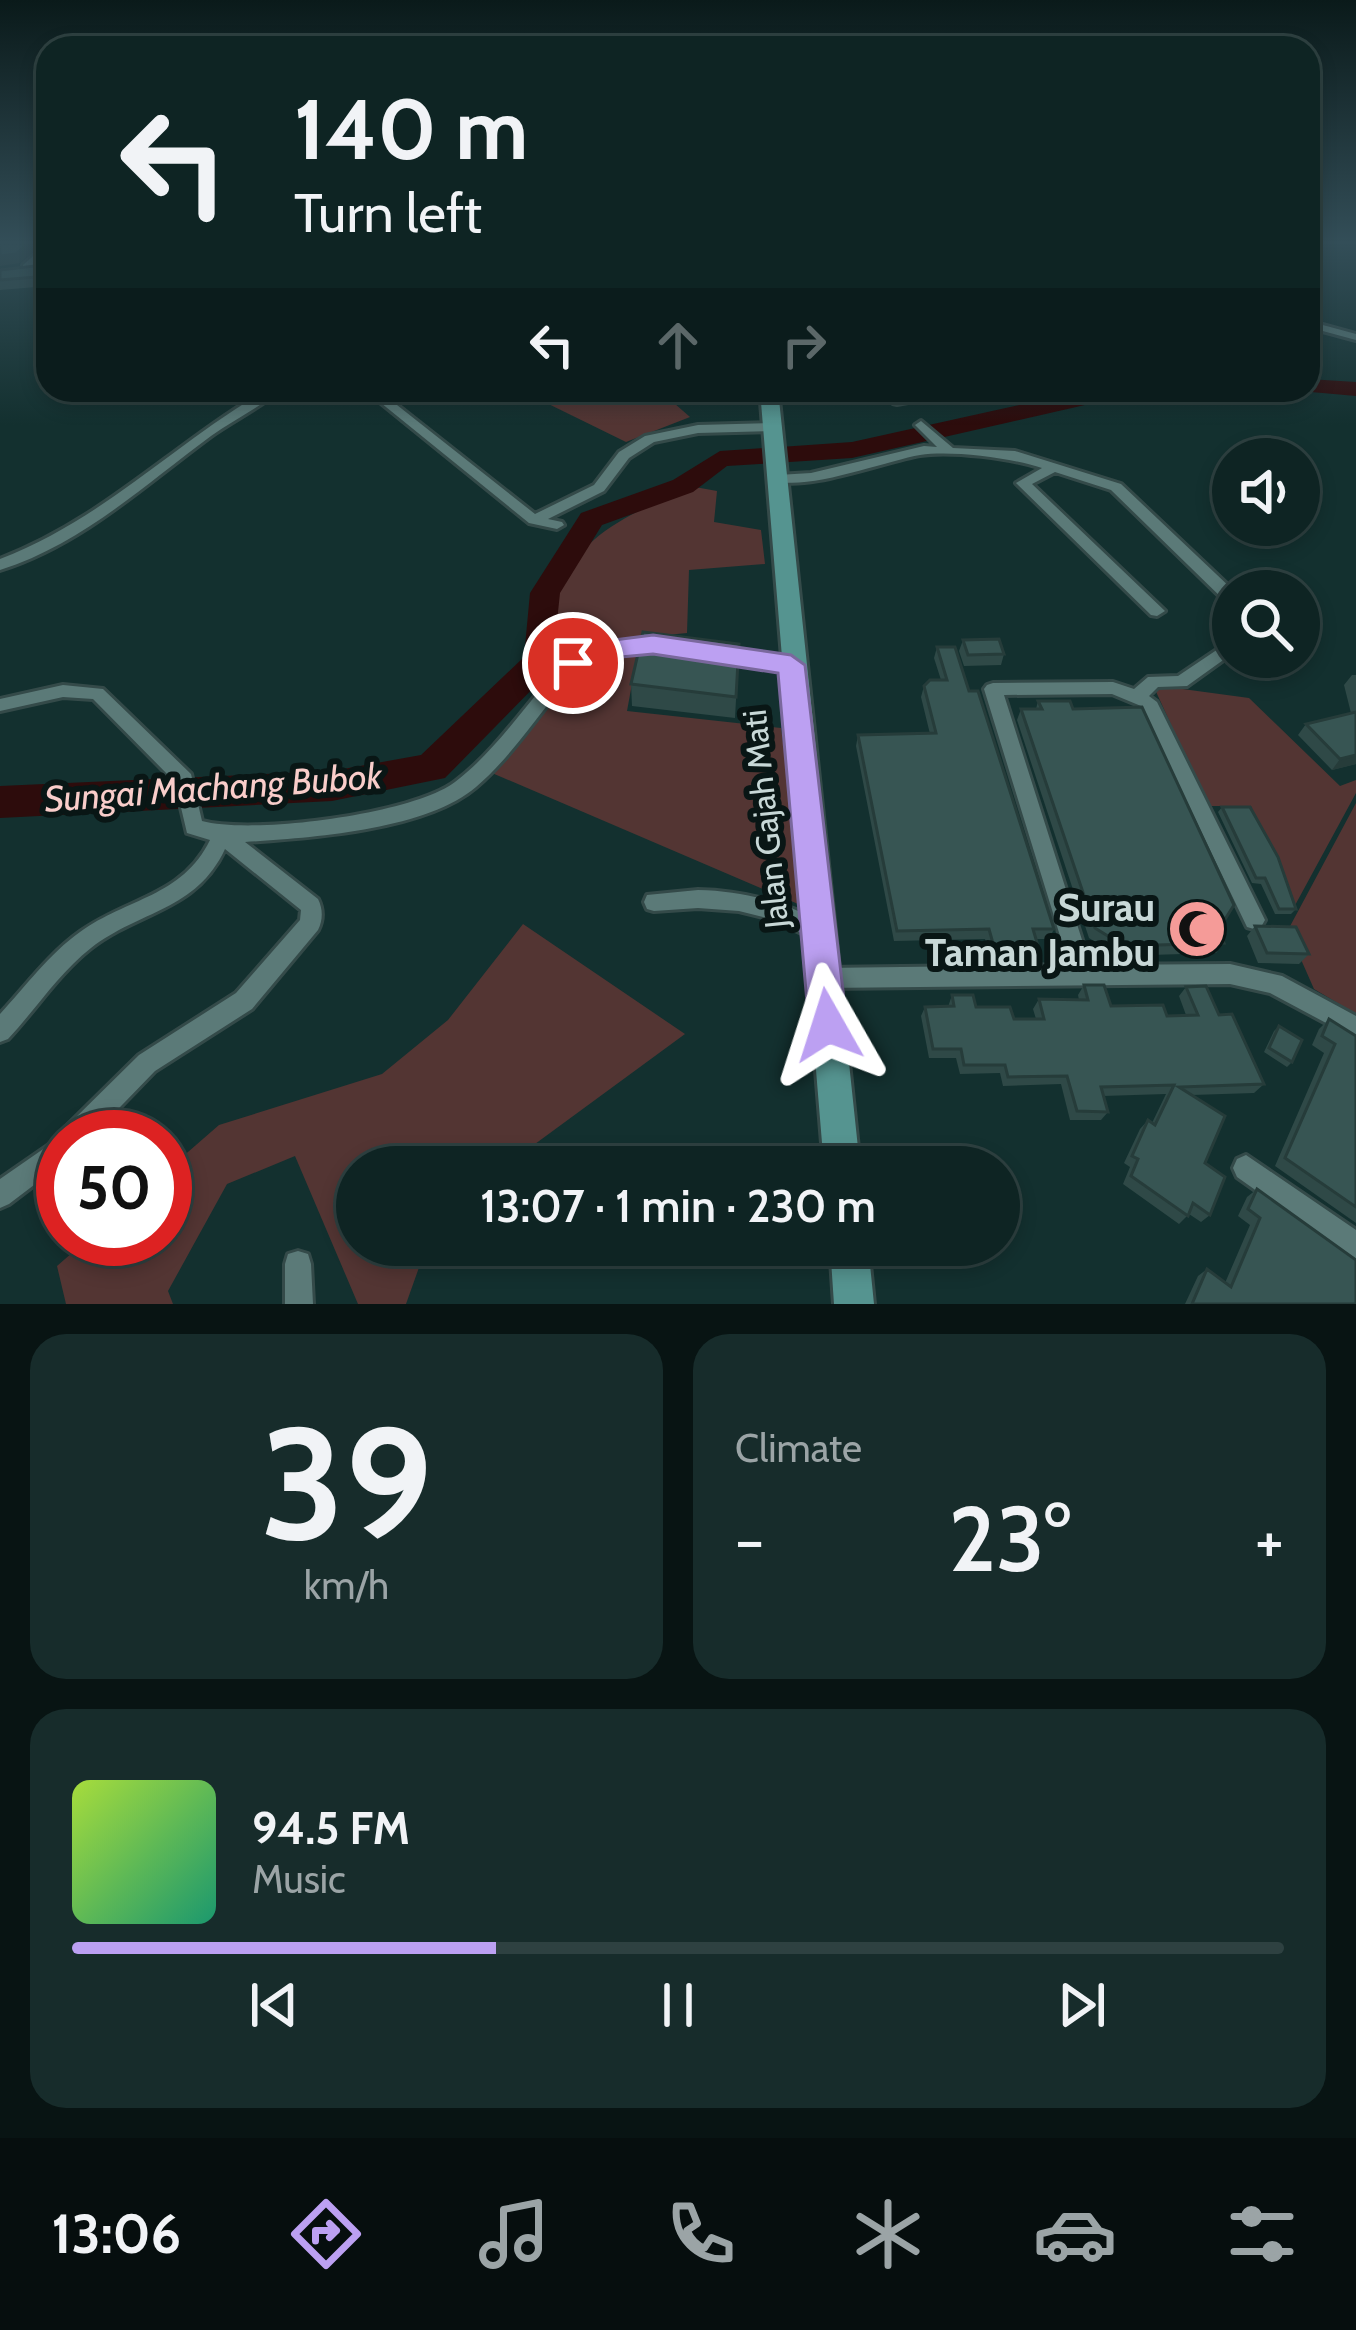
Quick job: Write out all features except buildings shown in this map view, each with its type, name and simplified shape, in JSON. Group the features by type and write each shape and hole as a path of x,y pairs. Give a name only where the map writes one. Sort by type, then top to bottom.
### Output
{"main road":[{"name":"Jalan Gajah Mati","path":"770,402 791,665 840,1146"},
{"path":"851,1266 854,1304"}],"street":[{"path":"1320,327 1356,337"},
{"path":"0,566 45,550 116,506 259,402"},
{"path":"385,402 534,520 557,525"},
{"path":"921,425 950,452"},
{"path":"534,520 599,488 624,455 650,440 698,429 776,454 811,477 924,450 1015,455 1116,487 1212,579"},
{"path":"1052,469 1023,483 1157,611"},
{"path":"0,705 62,691 98,693 184,779 194,827 222,835 343,823 453,795 579,657 653,644 676,647"},
{"path":"699,651 791,665"},
{"path":"1138,695 1154,681 1181,682 1212,660"},
{"path":"1083,976 993,688 1113,688 1138,695 1156,712 1255,920"},
{"path":"0,1031 82,942 168,902 186,887 203,869 222,835"},
{"path":"101,1110 147,1063 244,1001 311,922 311,906 222,835"},
{"path":"654,902 712,895 752,902 818,931"},
{"path":"824,978 1230,974 1274,983 1356,1028"},
{"path":"0,1195 36,1168"},
{"path":"1246,1168 1356,1246"},
{"path":"298,1264 299,1304"}],"shaded area":[{"path":"544,402 673,402 690,417 626,442"},
{"path":"695,487 717,491 714,522 761,530 765,564 689,570 687,633 576,644 551,656 556,598 582,552 615,524"},
{"path":"638,651 627,711 781,728 805,907 485,770 593,658"},
{"path":"1153,685 1249,698 1340,786 1356,780 1356,793 1293,909 1251,806 1208,806"},
{"path":"1356,803 1356,1014 1314,989 1288,930"},
{"path":"523,924 685,1034 535,1144 336,1146 336,1252 295,1156 227,1184 192,1247 192,1148 219,1125 382,1074 448,1020"},
{"path":"57,1266 182,1266 168,1291 173,1304 66,1304"},
{"path":"342,1266 420,1266 406,1304 358,1304"}],"waterway":[{"name":"Sungai Machang Bubok","path":"1320,387 1356,389"},
{"name":"Sungai Machang Bubok","path":"0,802 332,786 432,768 540,661 545,593 591,519 683,486 720,459 852,450 1066,402"}],"place":[{"name":"Surau Taman Jambu","path":"1197,929"}],"route":[{"path":"573,663 593,650 653,644 791,665 828,1025"}]}
